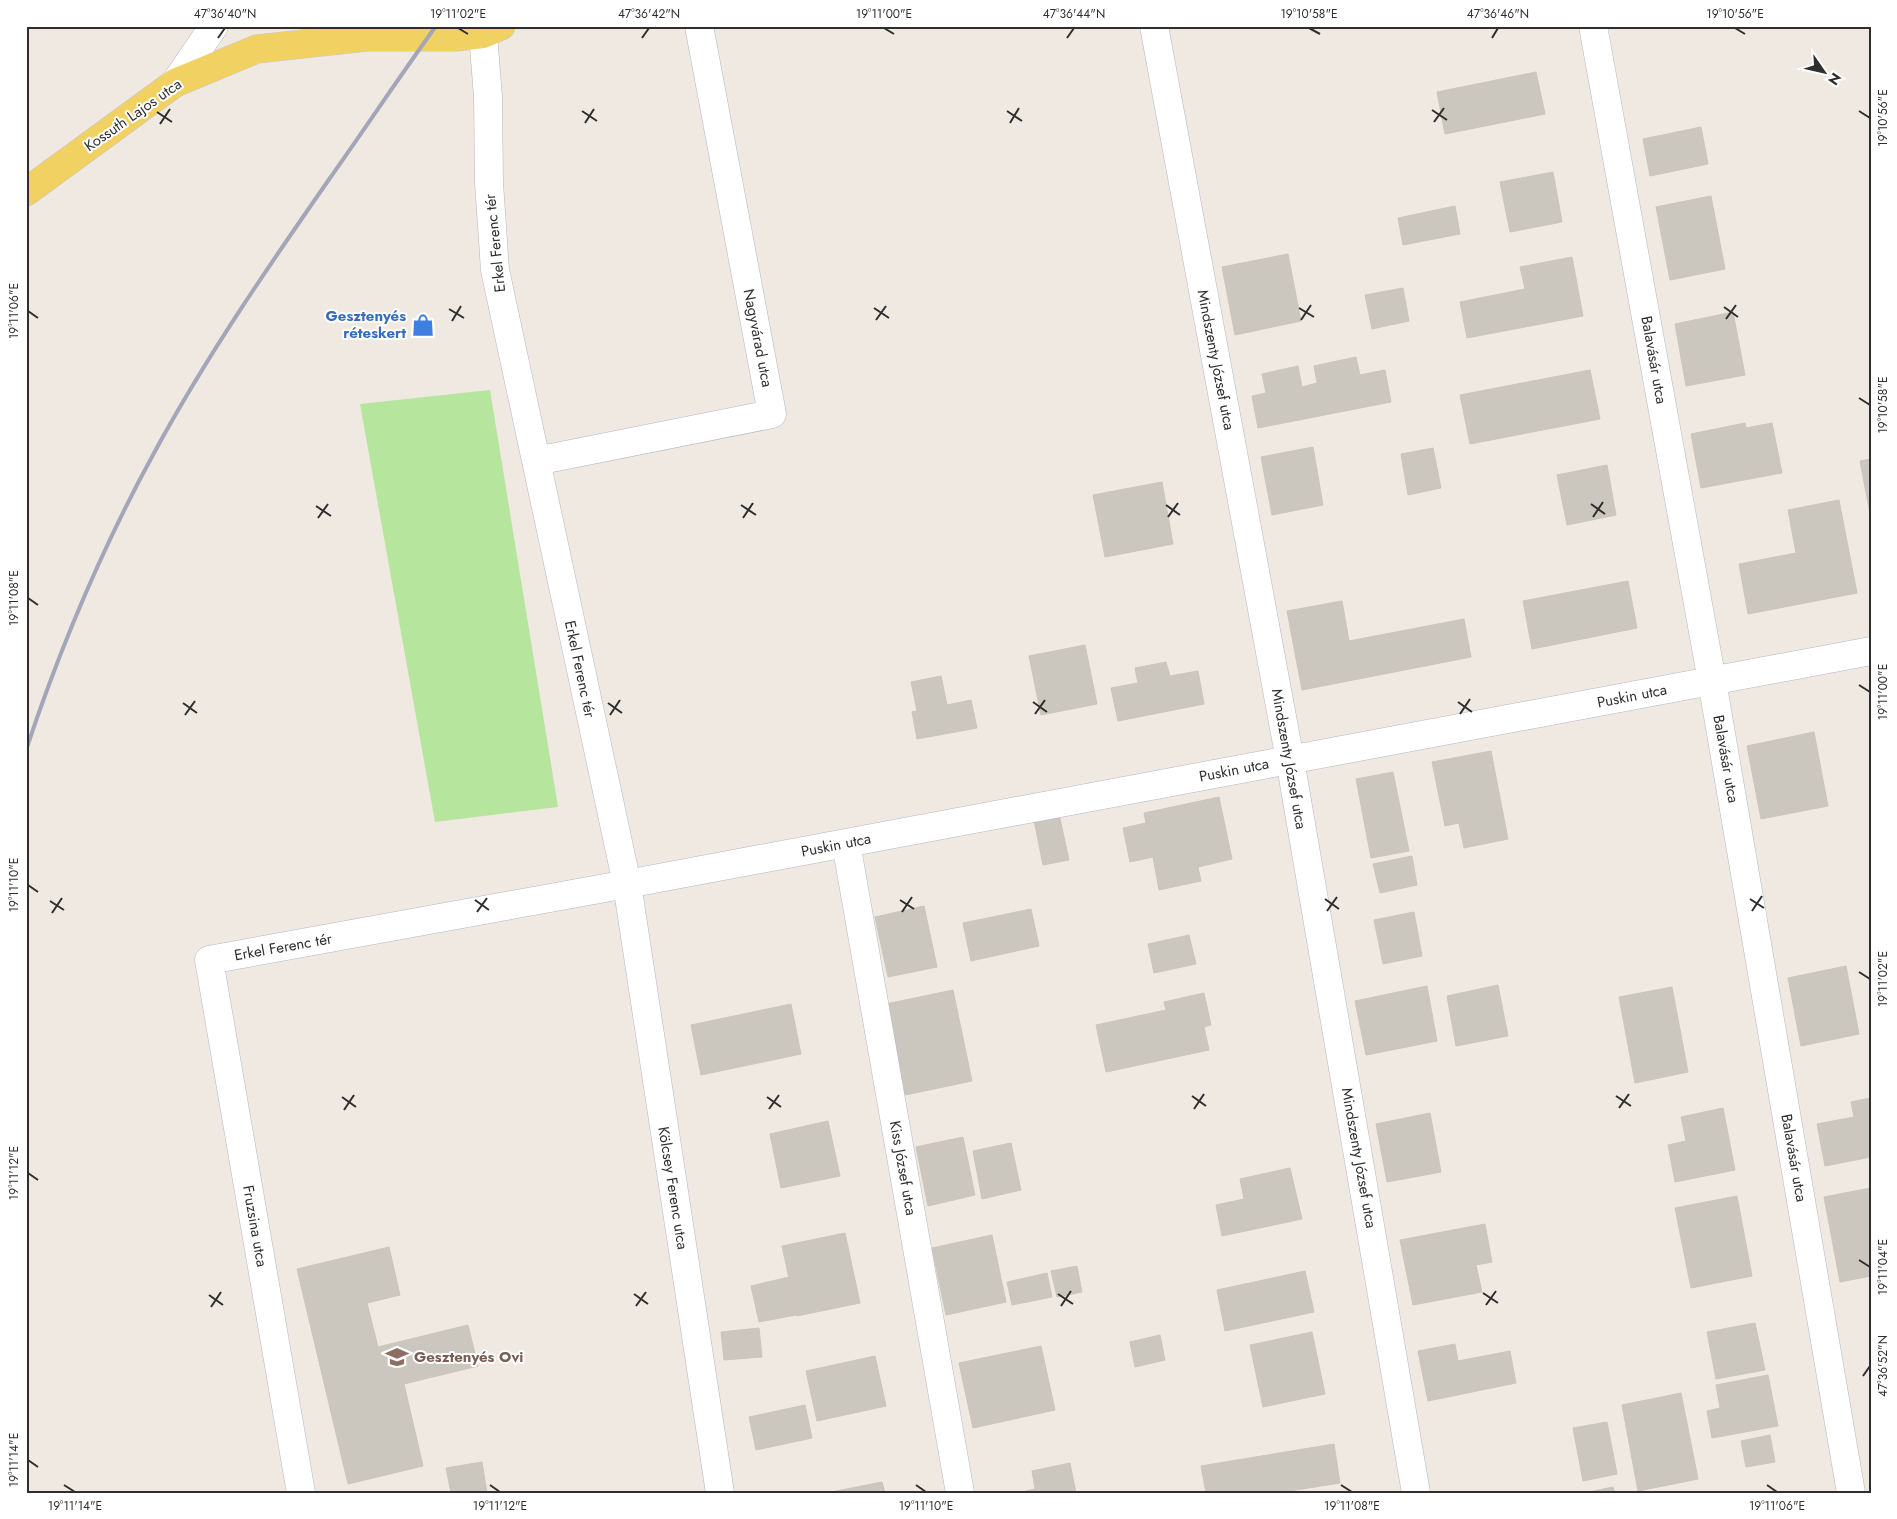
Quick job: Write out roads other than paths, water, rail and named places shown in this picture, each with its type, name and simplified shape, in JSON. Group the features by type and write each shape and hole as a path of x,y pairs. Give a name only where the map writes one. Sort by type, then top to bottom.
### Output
{"main road":[{"name":"Kossuth Lajos utca","path":"26,192 175,83 257,49 367,37 456,37 492,30"}],"street":[{"path":"175,83 214,26"},
{"name":"Nagyvárad utca","path":"536,461 772,414 699,26"},
{"name":"Mindszenty József utca","path":"1154,26 1290,760 1416,1493"},
{"name":"Balavásár utca","path":"1593,26 1712,681 1851,1493"},
{"name":"Erkel Ferenc tér","path":"209,960 627,884 495,270 489,183 488,97 492,30"},
{"name":"Puskin utca","path":"627,884 1871,651"},
{"name":"Kiss József utca","path":"846,843 960,1493"},
{"name":"Kölcsey Ferenc utca","path":"627,884 720,1493"},
{"name":"Fruzsina utca","path":"209,960 301,1493"}],"railway":[{"path":"26,750 53,674 83,599 117,525 174,417 216,347 261,279 436,26"}],"place":[{"name":"Gesztenyés réteskert","path":"423,325"},
{"name":"Gesztenyés Ovi","path":"397,1357"}]}
